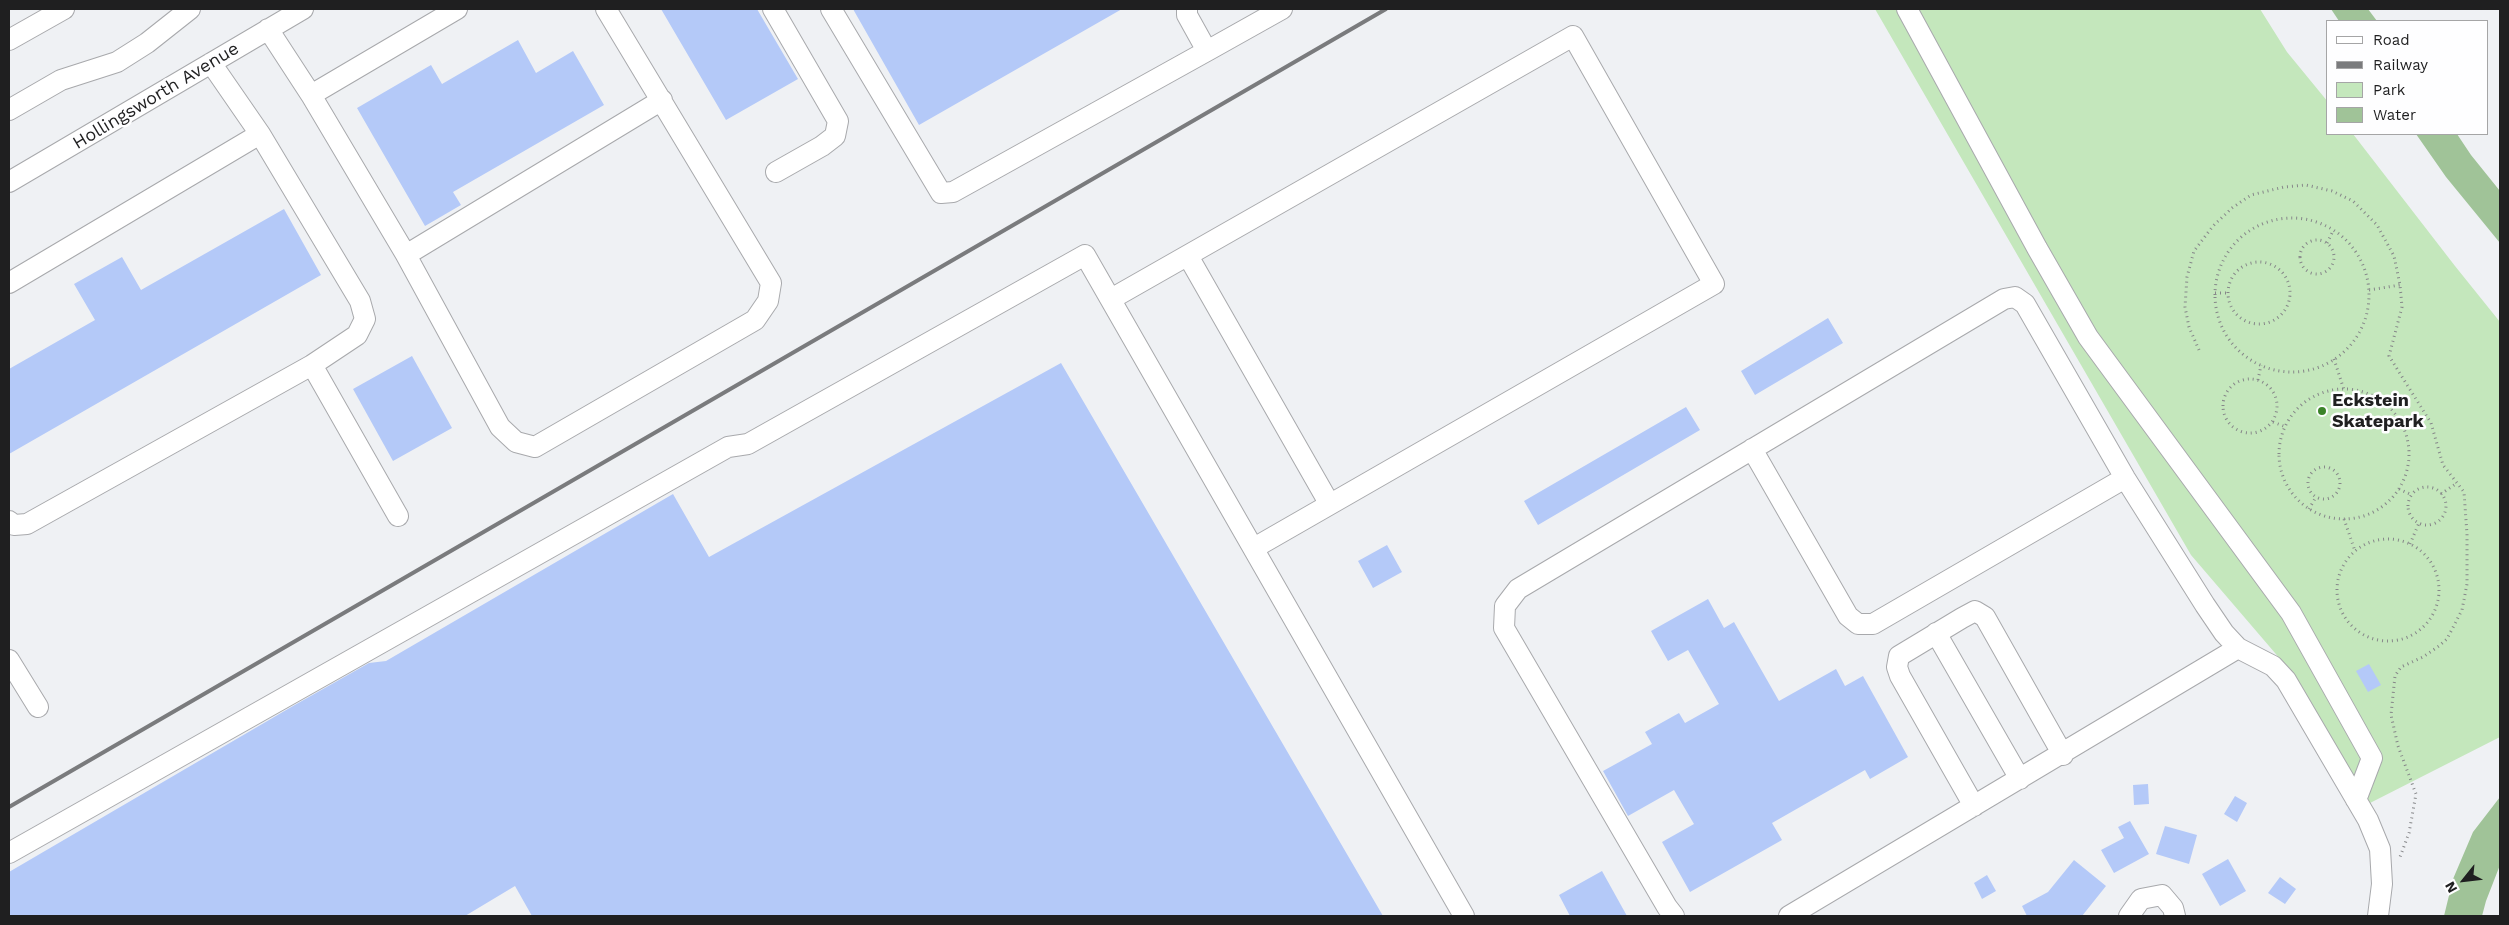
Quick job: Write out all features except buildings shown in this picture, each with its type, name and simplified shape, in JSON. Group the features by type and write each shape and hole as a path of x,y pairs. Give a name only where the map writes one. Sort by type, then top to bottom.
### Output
{"street":[{"path":"9,40 64,9"},
{"path":"9,110 61,80 117,62 147,43 190,9"},
{"name":"Hollingsworth Avenue","path":"9,182 303,9"},
{"path":"311,95 457,9"},
{"path":"268,30 311,95 406,255 500,427 516,442 535,447 755,320 768,301 771,283 606,9"},
{"path":"774,9 838,121 835,136 776,172"},
{"path":"831,9 941,193 953,192 1282,9"},
{"path":"1188,9 1188,15 1207,51"},
{"path":"1907,9 2036,248 2088,337 2291,613 2372,758 2356,800"},
{"path":"1111,299 1573,36 1714,284 1329,503 1254,548"},
{"path":"9,521 14,525 27,524 312,365 357,335 365,319 360,301 260,134 211,63"},
{"path":"406,255 662,100"},
{"path":"9,283 260,134"},
{"path":"9,853 728,447 748,444 1085,255 1464,916"},
{"path":"1188,256 1329,503"},
{"path":"1674,916 1666,907 1504,628 1505,606 1518,589 2004,298 2015,296 2025,304 2125,478 2205,605 2238,648 2272,666 2286,680 2368,820 2380,849 2382,884 2378,916"},
{"path":"312,365 398,516"},
{"path":"1752,449 1848,616 1858,624 1872,624 2125,478"},
{"path":"1974,806 1900,676 1897,667 1899,656 1936,633 1975,611 1985,617 2063,755"},
{"path":"1936,633 2020,779"},
{"path":"1789,916 2063,755 2238,648"},
{"path":"9,660 38,707"},
{"path":"2129,916 2141,899 2162,895 2173,908 2175,916"}],"path":[{"path":"2199,350 2189,327 2184,307 2187,277 2194,252 2213,226 2232,208 2251,195 2284,187 2306,186 2332,191 2352,201 2377,225 2394,256 2400,285 2402,307 2389,356 2404,384 2416,397 2426,414 2443,465 2464,492 2467,534 2467,584 2462,610 2443,643 2424,657 2401,667 2395,676 2391,715 2398,746 2416,794 2409,833 2400,860"},
{"path":"2280,219 2306,219 2333,231 2351,245 2364,268 2368,290 2366,317 2356,339 2334,359 2317,368 2292,373 2268,369 2246,358 2229,340 2218,316 2215,293 2220,265 2235,243 2255,227 2280,219"},
{"path":"2326,243 2333,231"},
{"path":"2316,240 2326,243 2333,252 2333,264 2329,269 2319,274 2308,271 2300,258 2303,247 2316,240"},
{"path":"2260,262 2278,269 2285,277 2289,297 2280,315 2262,324 2242,319 2234,312 2228,293 2234,274 2241,267 2260,262"},
{"path":"2368,290 2400,285"},
{"path":"2215,293 2228,293"},
{"path":"2334,359 2344,390"},
{"path":"2258,380 2261,365"},
{"path":"2242,380 2258,380 2268,386 2277,401 2277,409 2272,422 2263,430 2246,434 2238,431 2226,418 2223,409 2227,392 2242,380"},
{"path":"2344,390 2369,394 2388,406 2401,422 2409,442 2409,464 2399,490 2390,501 2373,513 2352,519 2331,518 2309,509 2295,497 2284,478 2279,457 2282,435 2286,427 2292,416 2307,401 2326,391 2344,390"},
{"path":"2272,422 2286,427"},
{"path":"2319,468 2333,470 2340,479 2338,490 2331,498 2316,497 2309,488 2311,474 2319,468"},
{"path":"2441,494 2457,483"},
{"path":"2422,488 2428,488 2441,494 2445,504 2443,516 2434,523 2420,523 2410,514 2409,501 2412,495 2422,488"},
{"path":"2399,490 2412,495"},
{"path":"2309,509 2316,497"},
{"path":"2344,519 2355,552"},
{"path":"2410,544 2420,523"},
{"path":"2395,539 2410,544 2423,553 2434,567 2439,584 2438,601 2432,618 2420,631 2404,639 2387,641 2370,637 2355,628 2344,616 2338,601 2338,584 2342,569 2363,545 2379,540 2395,539"}],"green space":[{"path":"1875,9 2260,9 2287,52 2326,100 2326,135 2354,135 2500,322 2500,737 2370,803 2293,674 2191,555"}],"water":[{"path":"2331,9 2368,9 2376,20 2338,20"},
{"path":"2417,135 2458,135 2500,191 2500,243 2446,177"},
{"path":"2500,797 2500,865 2482,916 2444,916 2453,879 2473,832"}],"railway":[{"path":"9,807 1386,9"}],"place":[{"name":"Eckstein Skatepark","path":"2322,411"}]}
